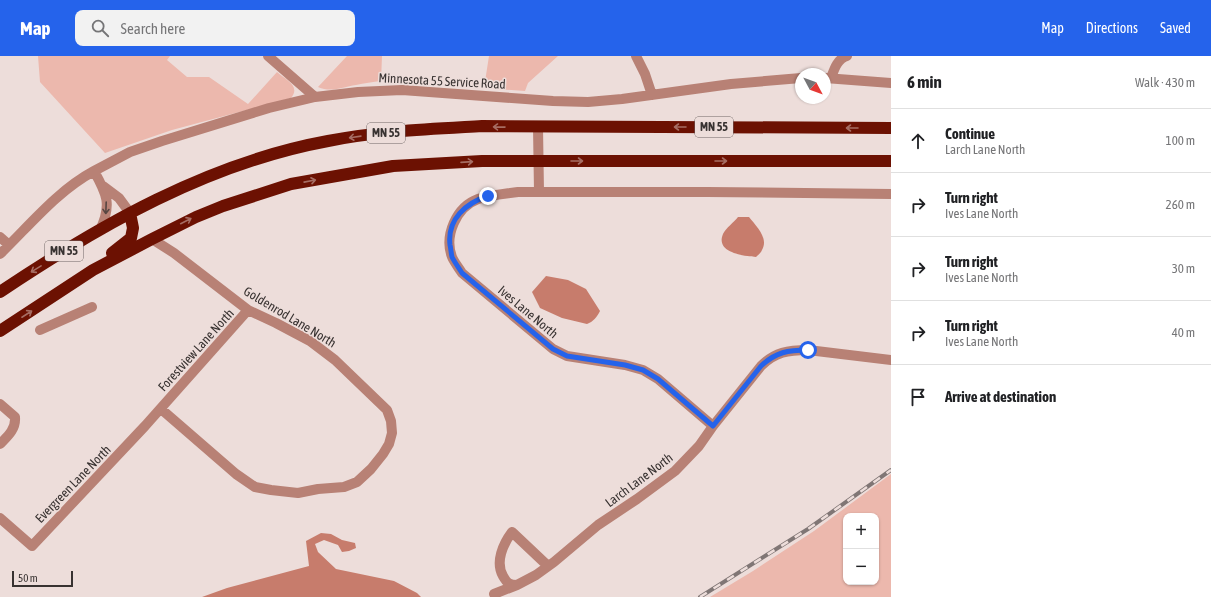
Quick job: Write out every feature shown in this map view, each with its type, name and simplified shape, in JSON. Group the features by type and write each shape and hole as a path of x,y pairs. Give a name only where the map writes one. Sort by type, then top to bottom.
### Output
{"highway":[{"name":"MN 55","path":"0,292 100,230 167,194 212,174 273,154 328,141 367,135 482,126 891,128"},
{"name":"MN 55","path":"0,331 93,270 196,216 291,184 393,166 482,161 891,161"},
{"path":"47,300 48,294 54,288 116,250 131,238 133,228 130,213"}],"street":[{"path":"268,56 315,97"},
{"path":"636,56 645,74 652,95"},
{"path":"831,74 842,57 847,56"},
{"path":"831,78 891,83"},
{"name":"Minnesota 55 Service Road","path":"0,254 58,196 78,180 130,152 269,108 315,97 358,92 402,90 553,101 588,102 622,99 731,84 795,79"},
{"path":"538,127 539,192"},
{"path":"94,171 102,186 107,203 106,217 100,230"},
{"path":"102,186 119,198 130,213"},
{"name":"Ives Lane North","path":"713,426 658,379 643,370 625,365 567,356 553,349 462,273 452,256 450,237 454,221 464,208 476,200 488,196 518,192 891,194"},
{"path":"0,237 9,245"},
{"name":"Goldenrod Lane North","path":"152,239 174,253 248,310 276,323 316,346 335,360 387,410 391,421 392,433 389,444 371,469 357,482 344,486"},
{"path":"40,330 92,307"},
{"name":"Forestview Lane North","path":"248,310 161,408 236,474 255,487 298,493 344,486"},
{"name":"Larch Lane North","path":"494,594 517,585 536,575 598,525 675,471 699,446 713,426 769,358 782,352 808,350 891,360"},
{"path":"0,404 14,417 15,421 10,433 0,444"},
{"name":"Evergreen Lane North","path":"0,518 32,546 161,408"},
{"path":"517,585 511,585 506,581 501,573 499,562 502,549 512,532 548,566"}],"shaded area":[{"path":"38,56 170,56 167,60 187,77 209,77 248,104 277,72 291,84 294,94 291,98 172,130 105,153 40,82"},
{"path":"347,56 382,56 381,81 332,90 318,87"},
{"path":"489,56 558,56 528,83 525,91 484,88"},
{"path":"738,217 749,217 761,232 764,246 756,257 745,256 732,252 723,245 723,234"},
{"path":"546,276 568,280 586,289 600,311 596,317 587,324 562,318 540,308 532,292"},
{"path":"891,474 891,597 710,597 814,531"},
{"path":"321,533 331,534 342,540 355,543 356,548 342,552 338,545 324,540 315,544 318,552 336,569 394,581 417,593 421,597 202,597 227,588 309,566 306,541"}],"railway":[{"path":"700,597 808,529 891,470"}],"route":[{"path":"488,196 476,200 464,208 454,221 450,237 452,256 462,273 538,338 553,349 567,356 586,360 610,362 643,370 658,379 713,426 769,358 782,352 808,350"}]}
